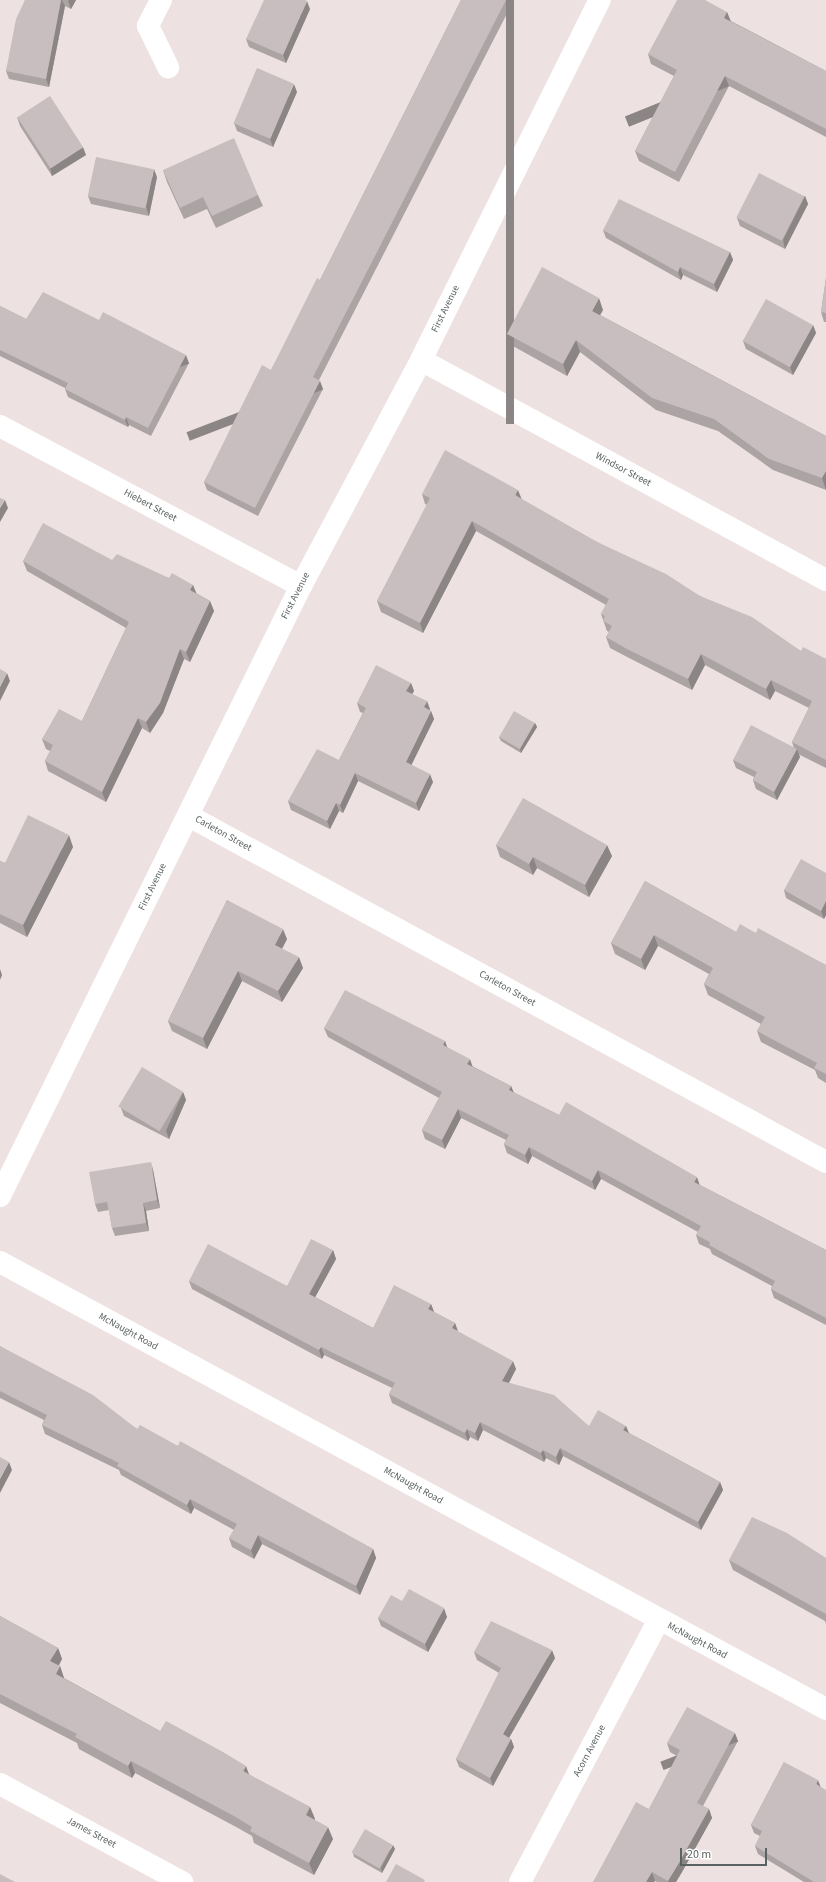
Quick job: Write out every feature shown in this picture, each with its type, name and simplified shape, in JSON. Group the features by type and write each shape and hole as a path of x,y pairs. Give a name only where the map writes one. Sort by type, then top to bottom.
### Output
{"street":[{"path":"161,0 148,26 168,67"},
{"name":"First Avenue","path":"0,1196 189,816 301,586 421,360 600,0"},
{"name":"Windsor Street","path":"421,360 826,580"},
{"name":"Hiebert Street","path":"0,426 301,586"},
{"name":"Carleton Street","path":"189,816 826,1162"},
{"name":"McNaught Road","path":"0,1262 659,1620 826,1709"},
{"name":"Acorn Avenue","path":"520,1882 659,1620"},
{"name":"James Street","path":"0,1784 182,1882"}],"building":[{"path":"25,0 61,0 46,79 6,71 16,19"},
{"path":"264,0 307,1 283,55 246,39"},
{"path":"461,0 506,0 313,377 320,381 255,508 204,482 262,365 271,370 317,278 320,280"},
{"path":"677,0 705,0 727,12 724,18 826,71 826,129 725,76 675,172 635,151 677,70 648,54"},
{"path":"257,68 294,84 270,139 234,123"},
{"path":"50,96 83,147 51,168 17,117"},
{"path":"234,138 258,195 212,216 203,197 180,208 163,170"},
{"path":"96,157 154,169 145,208 88,196"},
{"path":"759,173 804,196 782,241 736,218"},
{"path":"619,199 730,252 714,284 680,267 678,272 603,230"},
{"path":"542,267 599,298 592,311 826,436 826,471 822,478 769,459 714,419 652,398 576,340 563,364 507,334"},
{"path":"826,278 826,313 821,312"},
{"path":"43,292 99,320 103,312 186,355 148,428 126,417 125,420 65,389 68,383 0,350 0,306 26,319"},
{"path":"766,299 813,325 790,367 743,341"},
{"path":"445,450 518,490 515,495 595,541 666,574 700,596 752,617 801,651 803,647 826,659 826,760 792,742 812,701 771,680 766,689 701,654 688,679 627,649 606,637 612,626 603,621 605,616 601,614 609,599 472,521 420,623 377,601 430,498 422,494"},
{"path":"0,498 5,500 0,508"},
{"path":"43,523 112,560 117,554 169,578 172,573 193,585 190,590 210,601 186,652 180,649 160,703 146,722 138,718 102,792 45,761 53,745 42,739 59,709 82,721 129,622 23,561"},
{"path":"376,665 411,683 406,691 427,701 424,707 431,711 406,762 430,774 416,803 355,773 340,805 336,803 327,821 288,801 317,749 339,760 366,708 357,703"},
{"path":"0,669 7,673 0,687"},
{"path":"514,711 535,723 520,749 499,737"},
{"path":"751,725 797,749 774,792 753,780 757,772 733,760"},
{"path":"523,798 607,845 585,885 533,857 529,864 496,845"},
{"path":"28,815 69,835 23,925 0,914 0,861 5,863"},
{"path":"801,859 826,873 826,901 821,911 784,890"},
{"path":"645,881 736,932 740,924 756,933 758,928 826,965 826,1074 814,1068 817,1063 757,1031 765,1017 704,984 713,968 654,935 641,959 611,943"},
{"path":"227,900 283,929 275,945 299,957 278,991 238,971 203,1038 168,1021"},
{"path":"345,990 445,1041 443,1045 470,1059 467,1064 511,1086 509,1090 559,1115 566,1102 697,1177 694,1182 826,1250 826,1318 771,1289 775,1281 709,1245 710,1242 696,1235 701,1226 598,1170 592,1181 529,1147 525,1155 504,1144 509,1135 458,1109 442,1140 422,1130 442,1092 324,1028"},
{"path":"142,1067 183,1092 159,1131 118,1106"},
{"path":"151,1162 157,1200 143,1203 146,1223 112,1228 107,1202 95,1204 89,1172"},
{"path":"311,1239 333,1250 309,1294 373,1328 394,1285 431,1304 428,1309 455,1323 452,1328 513,1361 502,1381 554,1395 589,1426 598,1410 626,1426 623,1430 720,1482 698,1522 560,1448 556,1457 543,1450 541,1453 480,1422 475,1433 467,1429 465,1433 389,1394 395,1383 321,1347 319,1350 189,1281 208,1244 287,1286"},
{"path":"0,1346 93,1395 137,1429 140,1425 178,1446 180,1441 373,1549 356,1586 258,1535 251,1550 229,1538 237,1524 190,1499 187,1505 117,1466 119,1463 42,1425 47,1415 0,1391"},
{"path":"0,1457 9,1462 0,1479"},
{"path":"752,1517 787,1533 826,1558 826,1614 729,1560"},
{"path":"409,1589 444,1608 425,1644 378,1618 391,1595 402,1601"},
{"path":"0,1616 58,1648 50,1661 60,1666 56,1674 160,1731 166,1721 246,1766 243,1771 310,1807 306,1815 328,1827 309,1863 250,1831 252,1827 234,1816 131,1761 128,1766 75,1737 77,1734 0,1694"},
{"path":"491,1621 552,1650 503,1734 511,1739 490,1778 456,1759 501,1668 474,1652"},
{"path":"687,1707 735,1733 697,1803 709,1809 668,1881 652,1872 646,1882 593,1882 636,1802 649,1809 680,1750 667,1743"},
{"path":"784,1762 818,1780 816,1784 826,1790 826,1882 814,1882 755,1846 762,1831 751,1825"},
{"path":"365,1829 393,1845 379,1868 352,1852"},
{"path":"396,1864 425,1880 424,1882 386,1882"},
{"path":"0,1874 15,1882 0,1882"}]}
